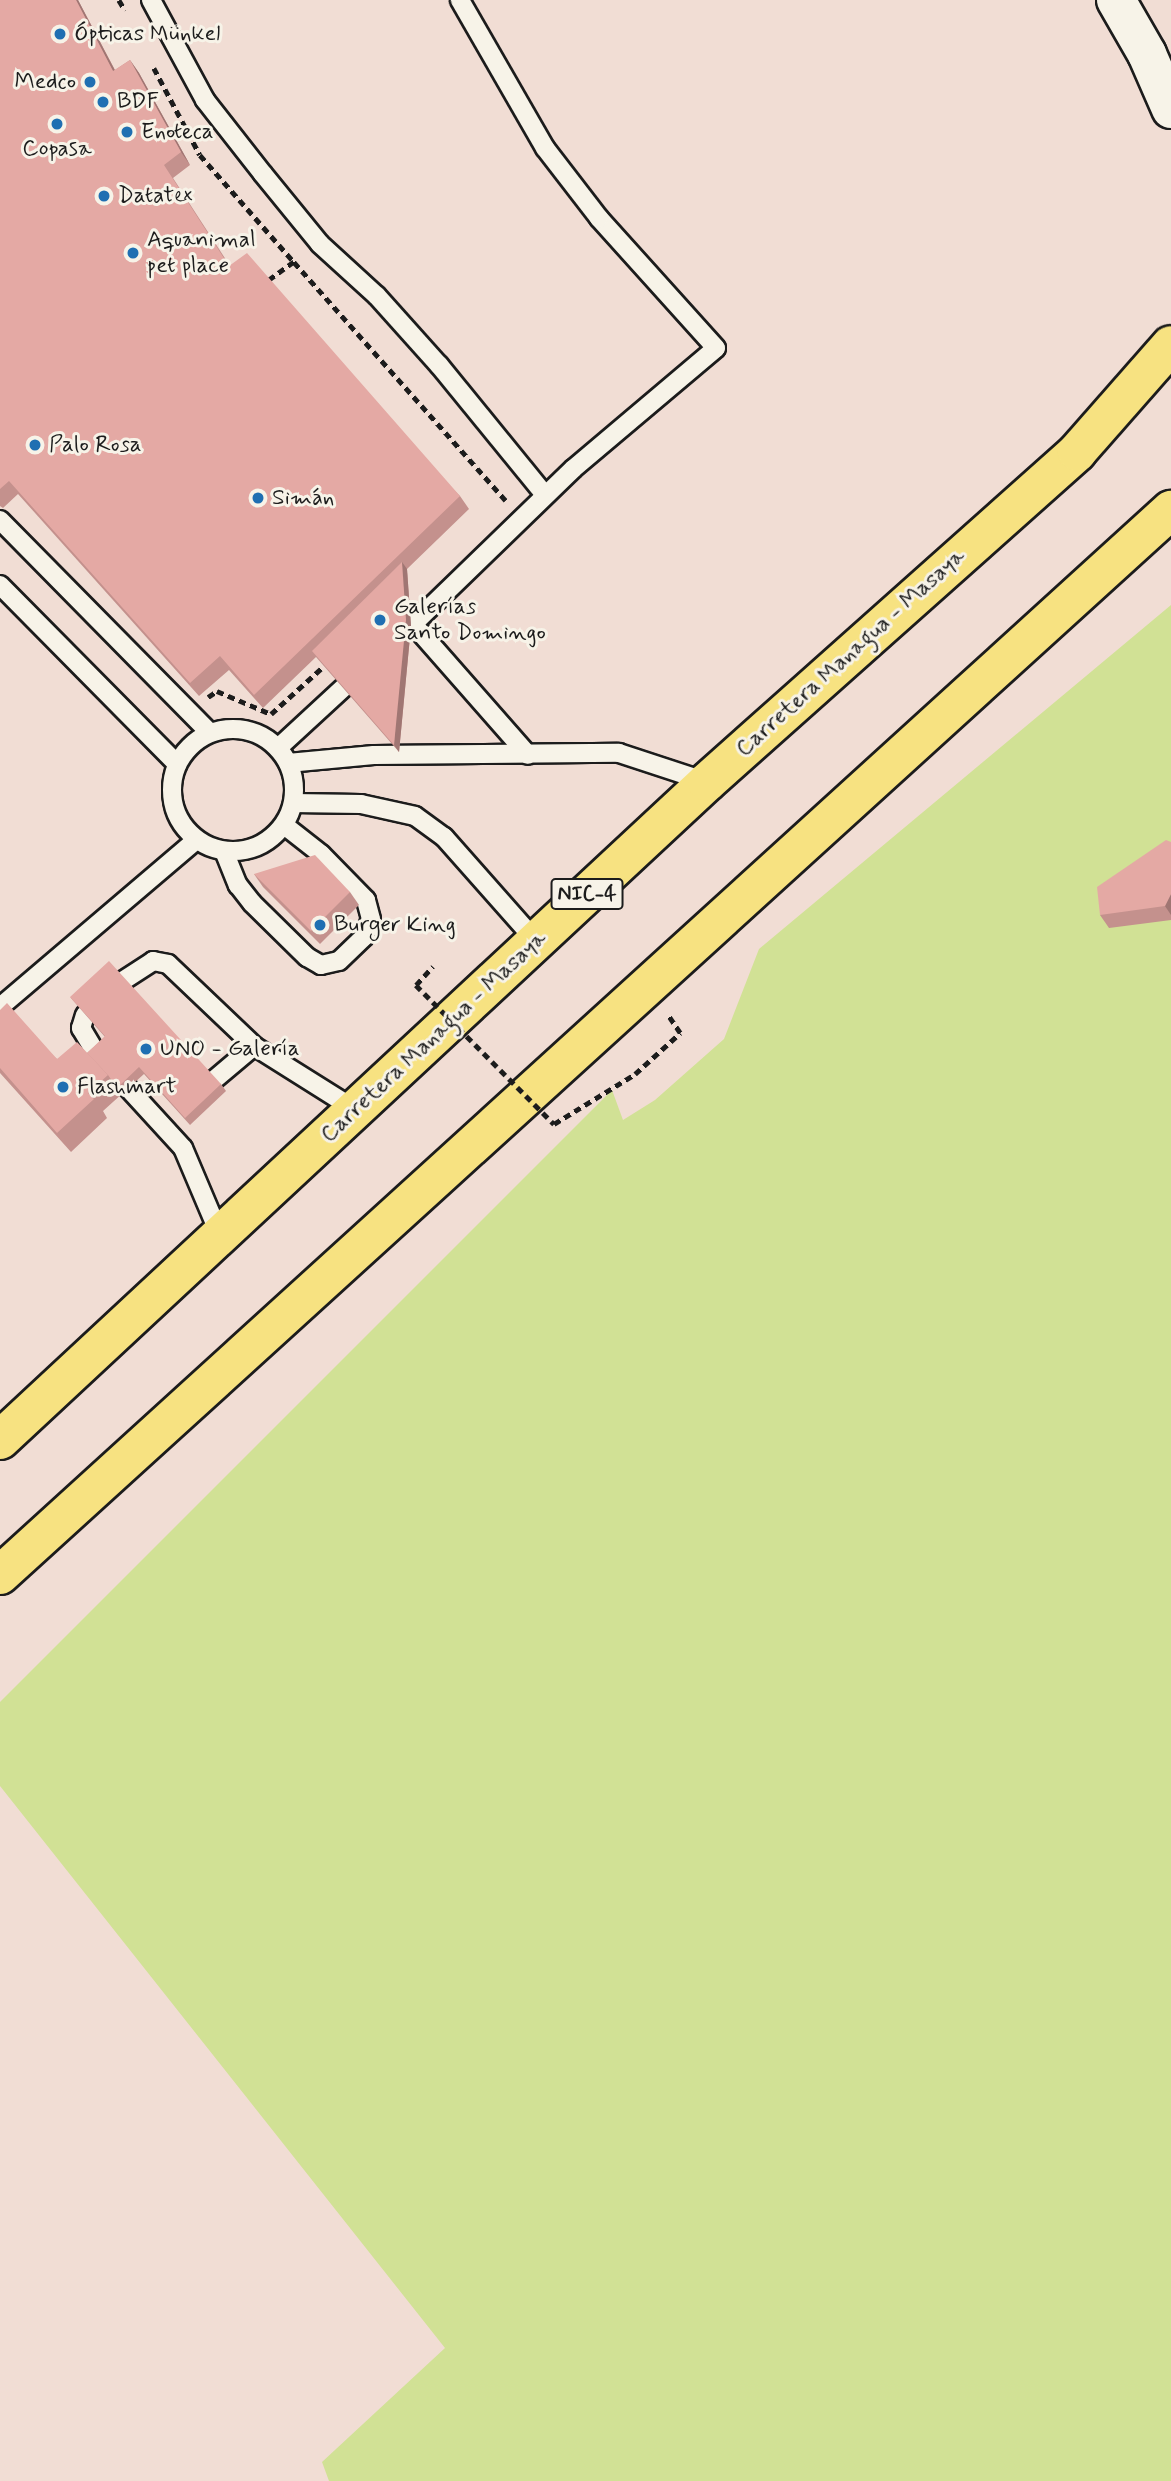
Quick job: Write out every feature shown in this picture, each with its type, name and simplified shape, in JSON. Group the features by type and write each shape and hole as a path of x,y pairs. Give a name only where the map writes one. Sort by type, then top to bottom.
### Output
{"highway":[{"name":"Carretera Managua - Masaya","path":"0,1440 707,782 1077,452 1171,345"},
{"path":"0,1575 649,988 1171,510"}],"main road":[{"path":"1116,0 1147,54 1171,109"}],"lane":[{"path":"152,0 205,100 263,174 320,244 377,296 439,365 545,495"},
{"path":"460,0 545,148 599,218 716,348 545,495 412,625 528,755"},
{"path":"0,520 210,733"},
{"path":"0,585 177,764"},
{"path":"0,607 22,607"},
{"path":"283,755 343,688"},
{"path":"283,755 293,803 284,825 258,847 224,851 196,840 181,825 173,805 171,784 177,764 196,740 210,733 247,730 283,755 619,753 707,782"},
{"path":"293,803 384,807 415,816 444,837 536,942"},
{"path":"224,851 238,885 252,903 307,957 321,965 339,961 364,937 371,919 366,900 344,875 284,825"},
{"path":"0,1007 196,840"},
{"path":"124,980 153,961 168,964 254,1046 356,1110"},
{"path":"85,1015 81,1028 97,1055"},
{"path":"215,1079 254,1046"},
{"path":"128,1088 162,1124 194,1167 220,1235"},
{"path":"162,1124 178,1111"}],"path":[{"path":"294,262 507,502 498,510"},
{"path":"197,704 218,691 271,714 332,659"},
{"path":"433,965 416,985 554,1124 635,1074 680,1033 649,988"}],"green space":[{"path":"1171,605 1171,2481 329,2481 322,2462 445,2348 0,1786 0,1702 612,1090 623,1120 655,1100 724,1039 759,949"}],"building":[{"name":"Galerías Santo Domingo","path":"0,0 76,0 113,71 130,60 181,152 164,165 229,266 247,253 460,496 254,695 220,656 190,683 9,481 0,489"},
{"path":"402,562 406,620 394,745 312,651"},
{"path":"1166,840 1171,842 1171,894 1165,906 1100,915 1097,887"},
{"name":"Burger King","path":"315,855 350,892 311,931 254,874"},
{"name":"UNO - Galería","path":"109,961 221,1084 185,1118 139,1067 117,1088 87,1053 105,1036 70,997"},
{"name":"Flashmart","path":"7,1003 57,1059 77,1042 108,1075 88,1093 94,1099 57,1133 0,1068 0,1010"}],"place":[{"name":"Ópticas Münkel","path":"60,34"},
{"name":"Medco","path":"90,82"},
{"name":"BDF","path":"103,102"},
{"name":"Copasa","path":"57,124"},
{"name":"Enoteca","path":"127,132"},
{"name":"Datatex","path":"104,196"},
{"name":"Aquanimal pet place","path":"133,253"},
{"name":"Palo Rosa","path":"35,445"},
{"name":"Simán","path":"258,498"},
{"name":"Galerías Santo Domingo","path":"380,620"},
{"name":"Burger King","path":"320,925"},
{"name":"UNO - Galería","path":"146,1049"},
{"name":"Flashmart","path":"63,1087"}]}
